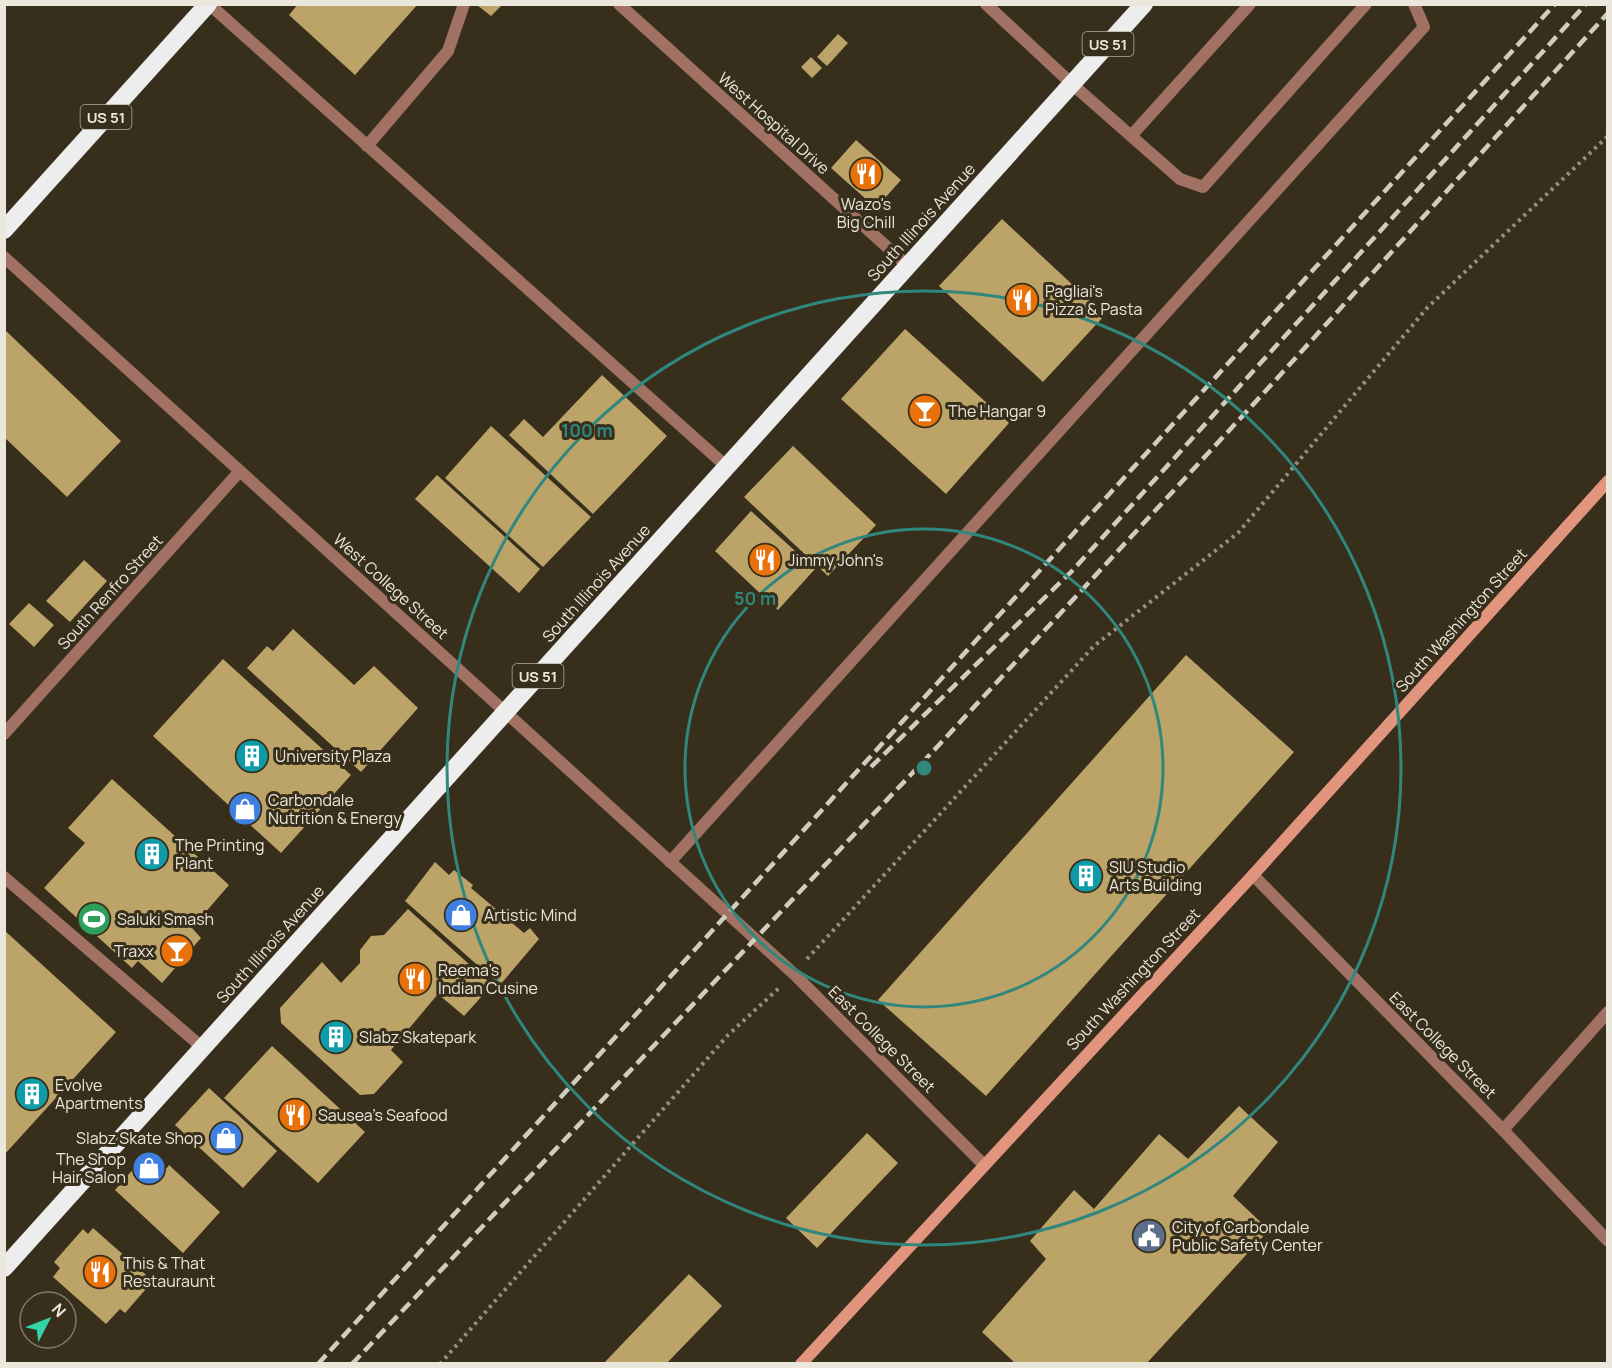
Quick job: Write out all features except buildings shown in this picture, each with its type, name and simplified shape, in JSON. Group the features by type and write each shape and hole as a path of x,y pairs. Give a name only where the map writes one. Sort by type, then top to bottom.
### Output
{"highway":[{"name":"US 51","path":"4,230 208,4"},
{"name":"South Illinois Avenue","path":"4,1268 1144,4"}],"street":[{"path":"208,4 727,467"},
{"path":"367,146 448,51 464,4"},
{"name":"West Hospital Drive","path":"619,4 908,266"},
{"path":"986,4 1072,84 1180,178 1203,187 1366,4"},
{"path":"1131,136 1250,4"},
{"path":"670,862 1424,27 1414,4"},
{"name":"West College Street","path":"4,257 755,940"},
{"name":"South Renfro Street","path":"4,734 240,471"},
{"name":"South Washington Street","path":"801,1364 983,1164 1253,875 1608,481"},
{"name":"East College Street","path":"1253,875 1503,1130 1608,1241"},
{"path":"4,877 203,1048"},
{"name":"East College Street","path":"755,940 794,974 983,1164"},
{"path":"1503,1130 1608,1012"}],"path":[{"path":"440,1364 728,1035 794,974 1095,645 1238,533 1427,308 1608,136"}],"railway":[{"path":"318,1364 1555,4"},
{"path":"871,767 1072,571 1586,4"},
{"path":"352,1364 938,746 1272,384 1608,13"}],"place":[{"name":"Wazo's Big Chill","path":"866,174"},
{"name":"Pagliai's Pizza & Pasta","path":"1022,300"},
{"name":"The Hangar 9","path":"925,411"},
{"name":"Jimmy John's","path":"765,560"},
{"name":"University Plaza","path":"252,756"},
{"name":"Carbondale Nutrition & Energy","path":"245,809"},
{"name":"The Printing Plant","path":"152,854"},
{"name":"SIU Studio Arts Building","path":"1086,876"},
{"name":"Artistic Mind","path":"461,915"},
{"name":"Saluki Smash","path":"94,919"},
{"name":"Traxx","path":"177,951"},
{"name":"Reema's Indian Cusine","path":"415,979"},
{"name":"Slabz Skatepark","path":"336,1037"},
{"name":"Evolve Apartments","path":"32,1094"},
{"name":"Sausea's Seafood","path":"295,1115"},
{"name":"Slabz Skate Shop","path":"226,1138"},
{"name":"The Shop Hair Salon","path":"149,1168"},
{"name":"City of Carbondale Public Safety Center","path":"1149,1236"},
{"name":"This & That Restauraunt","path":"100,1272"}]}
